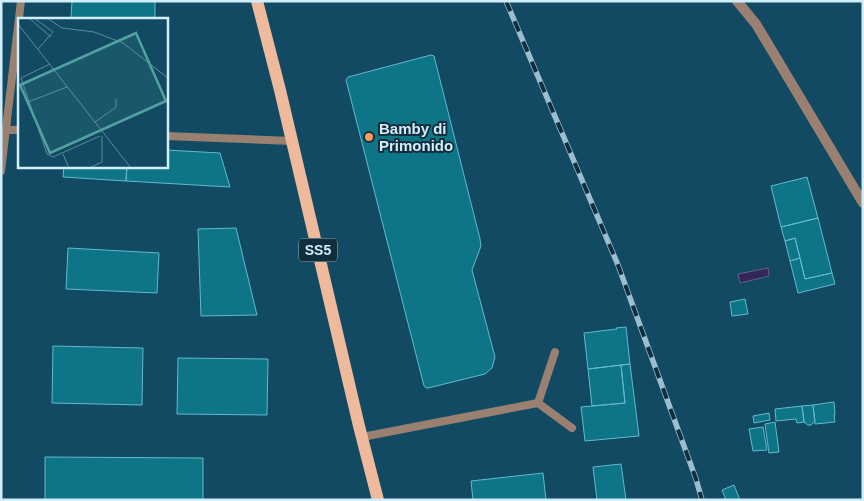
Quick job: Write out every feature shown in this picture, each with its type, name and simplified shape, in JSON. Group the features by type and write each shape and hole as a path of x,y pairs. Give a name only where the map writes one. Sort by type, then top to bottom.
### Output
{"main road":[{"name":"SS5","path":"256,1 280,90 378,500"}],"street":[{"path":"737,1 756,24 863,203"}],"lane":[{"path":"19,18 21,1"},
{"path":"1,171 18,27"},
{"path":"6,130 18,130"},
{"path":"168,136 292,141"},
{"path":"538,403 555,352"},
{"path":"362,437 538,403 572,428"}],"shaded area":[{"path":"768,268 769,276 740,283 738,274"}],"building":[{"path":"72,1 155,1 155,18 71,18"},
{"path":"431,55 434,56 480,239 481,246 472,270 495,357 492,368 485,374 426,388 346,80 348,77"},
{"path":"168,150 220,153 230,187 126,181 127,168 168,168"},
{"path":"64,168 127,168 126,181 63,177"},
{"path":"807,177 818,218 781,227 771,186"},
{"path":"818,218 832,273 805,279 795,238 785,241 781,227"},
{"path":"236,228 257,315 201,316 198,229"},
{"path":"795,238 800,258 790,261 785,241"},
{"path":"68,248 159,253 157,293 66,289"},
{"path":"800,258 805,279 832,273 835,284 798,293 790,261"},
{"path":"745,299 748,314 732,316 730,302"},
{"path":"626,327 630,364 588,369 584,333"},
{"path":"53,346 143,348 142,405 52,403"},
{"path":"178,358 268,359 267,415 177,414"},
{"path":"630,364 639,436 585,441 581,407 625,403 621,365"},
{"path":"621,365 625,403 592,406 588,369"},
{"path":"834,402 835,422 815,424 813,405"},
{"path":"813,405 815,421 808,425 804,422 802,406"},
{"path":"802,406 804,422 797,423 796,419 776,421 775,409"},
{"path":"769,413 770,420 754,423 753,416"},
{"path":"775,422 779,452 769,453 765,424"},
{"path":"763,427 767,450 753,451 749,429"},
{"path":"45,457 203,458 203,500 45,500"},
{"path":"621,464 626,500 597,500 593,467"},
{"path":"543,473 546,500 473,500 471,481"},
{"path":"734,485 740,500 726,500 722,490"}],"railway":[{"path":"506,1 618,265 702,500"}],"place":[{"name":"Bamby di Primonido","path":"369,137"}]}
